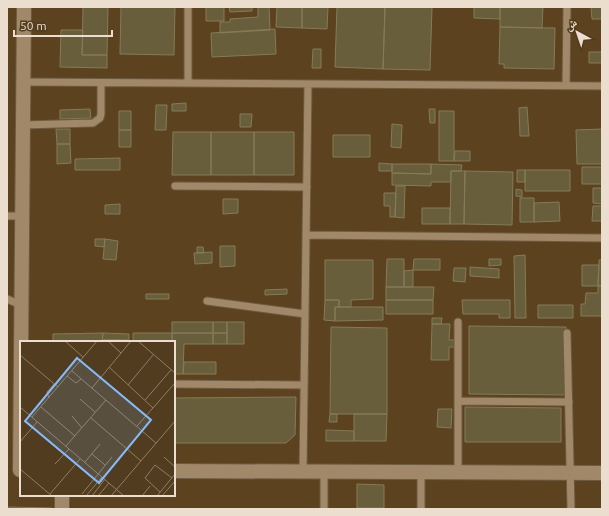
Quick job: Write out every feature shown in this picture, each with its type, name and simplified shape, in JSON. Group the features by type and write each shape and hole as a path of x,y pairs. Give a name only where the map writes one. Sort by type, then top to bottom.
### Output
{"street":[{"path":"21,341 24,7"},
{"path":"16,470 20,400"},
{"path":"175,470 602,473"},
{"path":"62,496 62,509"}],"lane":[{"path":"188,7 188,83"},
{"path":"566,85 567,7"},
{"path":"23,82 602,86"},
{"path":"23,124 94,123 100,118 101,114 101,83"},
{"path":"303,471 308,84"},
{"path":"175,186 307,187"},
{"path":"7,216 22,216"},
{"path":"306,234 602,238"},
{"path":"7,299 21,305"},
{"path":"207,301 305,314"},
{"path":"458,322 458,472"},
{"path":"567,333 571,509"},
{"path":"175,384 304,385"},
{"path":"458,401 569,402"},
{"path":"324,472 324,509"},
{"path":"421,472 421,509"}],"shaded area":[{"path":"7,7 602,7 602,509 7,509"}],"building":[{"path":"83,7 108,7 107,55 82,55"},
{"path":"121,7 175,7 174,55 120,54"},
{"path":"206,7 224,7 224,21 206,21"},
{"path":"229,7 252,7 252,11 230,12"},
{"path":"258,7 269,7 270,30 220,33 220,22 230,22 230,19 258,17"},
{"path":"277,7 302,7 302,28 276,27"},
{"path":"302,7 328,7 327,29 302,28"},
{"path":"337,7 385,7 383,69 335,67"},
{"path":"385,7 432,7 430,70 383,69"},
{"path":"474,7 500,7 500,19 474,18"},
{"path":"500,7 543,7 542,28 500,27"},
{"path":"591,7 602,7 602,19 592,19"},
{"path":"500,27 555,28 554,69 504,68 504,64 499,64"},
{"path":"275,29 276,54 212,57 211,33"},
{"path":"61,30 83,30 82,55 107,55 107,68 60,67"},
{"path":"313,49 321,49 321,68 312,68"},
{"path":"589,52 602,52 602,63 589,63"},
{"path":"186,103 186,111 172,111 172,104"},
{"path":"156,105 167,105 166,130 155,130"},
{"path":"527,107 529,136 520,136 519,108"},
{"path":"90,109 91,118 60,119 60,110"},
{"path":"429,109 435,109 435,123 430,123"},
{"path":"119,111 131,111 131,130 119,130"},
{"path":"439,111 454,111 454,161 439,161"},
{"path":"240,114 252,114 251,127 240,127"},
{"path":"392,124 402,125 401,148 391,147"},
{"path":"56,129 70,129 70,144 57,144"},
{"path":"602,129 602,164 577,164 576,130"},
{"path":"119,130 131,130 131,147 119,147"},
{"path":"173,132 211,132 211,175 172,175"},
{"path":"211,132 254,132 254,175 211,175"},
{"path":"254,132 294,132 294,175 254,175"},
{"path":"333,135 370,135 370,157 333,157"},
{"path":"57,144 70,144 71,163 57,164"},
{"path":"455,151 470,151 470,161 454,161"},
{"path":"120,158 120,170 75,170 75,159"},
{"path":"379,163 392,164 392,171 379,171"},
{"path":"392,164 431,164 431,174 392,173"},
{"path":"431,164 462,165 461,171 451,171 451,182 431,182 431,186 392,185 392,173 431,174"},
{"path":"582,167 602,167 602,184 582,184"},
{"path":"517,170 525,170 525,182 517,182"},
{"path":"525,170 570,170 570,191 525,191"},
{"path":"451,171 465,171 464,224 450,224"},
{"path":"465,171 513,172 512,225 464,224"},
{"path":"396,186 405,186 404,218 395,217"},
{"path":"593,188 602,188 602,204 593,203"},
{"path":"516,189 522,190 522,197 516,196"},
{"path":"384,193 396,193 395,217 390,217 390,206 384,206"},
{"path":"520,198 534,198 534,222 520,222"},
{"path":"223,199 238,199 238,213 223,214"},
{"path":"559,202 560,221 534,222 534,203"},
{"path":"120,204 120,214 105,214 105,205"},
{"path":"593,206 602,206 602,221 592,221"},
{"path":"422,208 450,208 450,224 422,224"},
{"path":"95,239 105,239 104,247 95,246"},
{"path":"105,239 118,241 116,260 103,259"},
{"path":"220,246 235,246 235,266 220,267"},
{"path":"197,247 203,247 204,253 197,253"},
{"path":"212,252 212,263 195,264 194,253"},
{"path":"525,255 526,318 515,318 514,256"},
{"path":"387,259 404,259 404,287 386,287"},
{"path":"414,259 440,259 440,270 413,270"},
{"path":"489,259 501,259 501,265 489,266"},
{"path":"325,260 373,260 373,299 351,300 351,307 339,307 339,300 325,300"},
{"path":"599,260 602,260 602,286 598,286"},
{"path":"582,265 599,265 598,286 582,286"},
{"path":"470,267 499,269 499,278 470,276"},
{"path":"454,268 466,268 465,282 453,281"},
{"path":"413,270 413,287 404,287 404,271"},
{"path":"598,286 602,286 602,316 581,316 581,304 585,304 586,293 598,293"},
{"path":"386,287 434,287 433,300 386,300"},
{"path":"287,289 287,294 265,295 265,290"},
{"path":"146,294 169,294 169,299 146,299"},
{"path":"325,300 339,300 339,307 335,307 335,321 324,320"},
{"path":"386,300 433,300 433,314 386,314"},
{"path":"462,300 510,300 510,318 499,318 499,314 463,314"},
{"path":"538,305 573,305 573,318 538,318"},
{"path":"335,307 383,307 383,320 335,321"},
{"path":"432,318 442,318 441,324 432,324"},
{"path":"172,322 213,322 213,333 172,333"},
{"path":"213,322 227,322 227,333 213,333"},
{"path":"227,322 244,322 244,344 227,344"},
{"path":"432,324 450,324 449,340 456,340 456,347 449,347 449,360 431,360"},
{"path":"469,326 566,327 565,395 469,394"},
{"path":"331,327 387,328 387,414 330,414"},
{"path":"103,333 102,341 53,341 53,334"},
{"path":"103,333 129,334 129,340 102,340"},
{"path":"133,333 172,333 172,341 133,341"},
{"path":"172,333 213,333 213,344 184,344 183,374 175,374 175,341 172,341"},
{"path":"213,333 227,333 227,344 213,344"},
{"path":"102,340 121,340 121,341"},
{"path":"184,362 216,362 216,374 183,374"},
{"path":"296,397 295,435 286,443 175,443 175,398"},
{"path":"465,407 561,408 561,442 465,442"},
{"path":"438,409 452,409 451,428 437,427"},
{"path":"330,414 337,414 337,422 329,422"},
{"path":"354,414 387,414 386,441 354,441"},
{"path":"326,430 354,431 354,441 326,441"},
{"path":"357,484 384,485 384,508 357,508"},
{"path":"7,507 52,508 52,509 7,509"}]}
